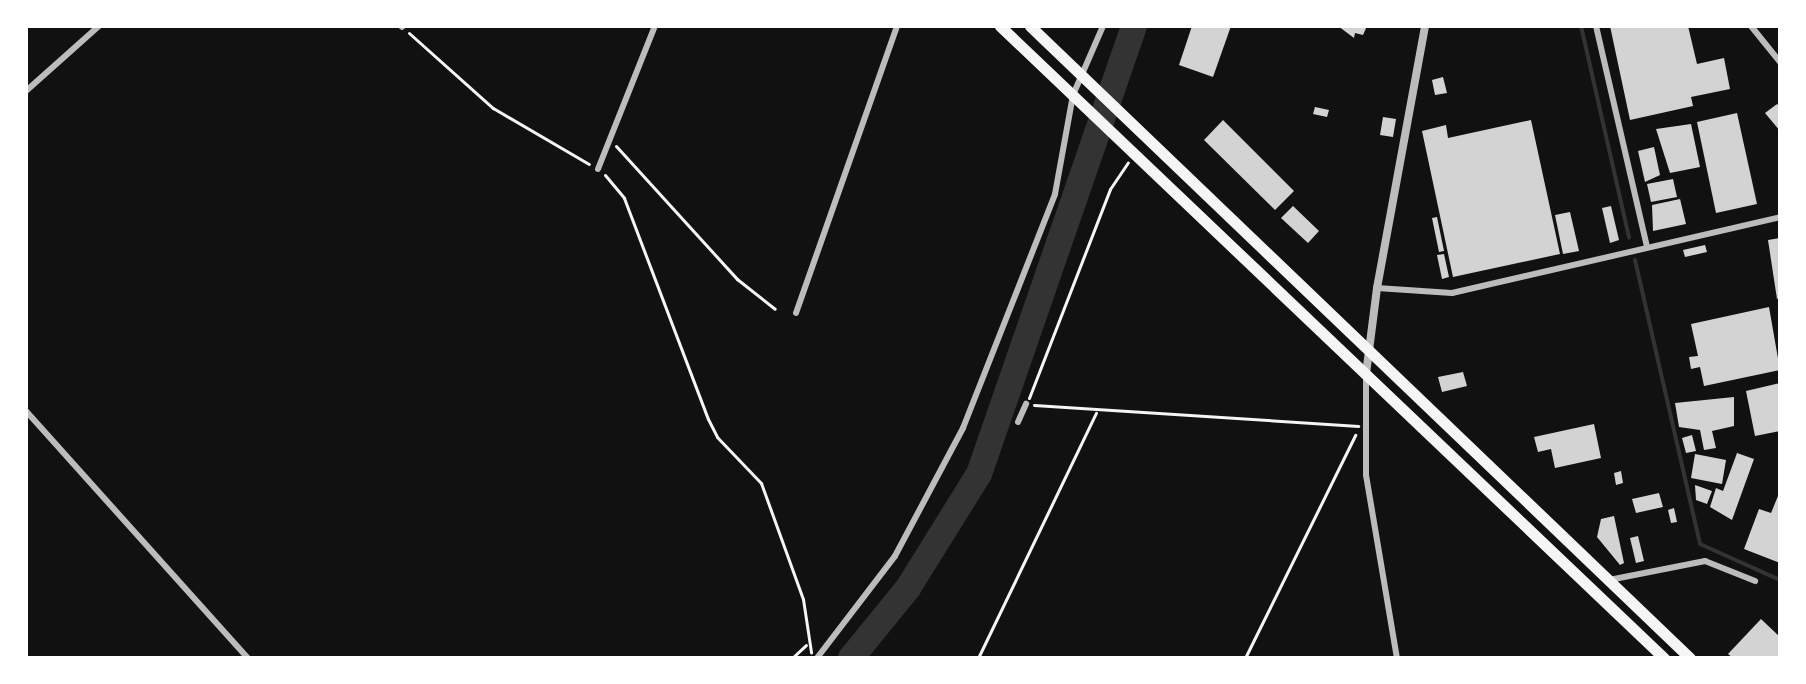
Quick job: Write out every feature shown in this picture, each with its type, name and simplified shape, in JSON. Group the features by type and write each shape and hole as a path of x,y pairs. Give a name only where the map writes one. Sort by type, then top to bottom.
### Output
{"highway":[{"path":"1000,26 1663,658"},
{"path":"1030,26 1690,658"}],"street":[{"path":"26,91 99,26"},
{"path":"598,169 655,26"},
{"path":"796,313 897,26"},
{"path":"816,658 895,556 963,428 1055,194 1075,98 1103,26"},
{"path":"1397,658 1363,426 1368,350 1377,288 1425,26"},
{"path":"1596,26 1647,247"},
{"path":"1751,26 1780,62"},
{"path":"1377,288 1452,293 1780,217"},
{"path":"1018,422 1026,404"},
{"path":"26,411 248,658"},
{"path":"1609,580 1705,561 1755,581"}],"path":[{"path":"403,27 504,116 598,169 624,198 708,419 717,437 761,483 803,599 806,645 816,658"},
{"path":"610,140 737,279 775,309"},
{"path":"1128,151 1110,189 1026,404 1096,413 1363,426"},
{"path":"978,658 1096,413"},
{"path":"1245,658 1351,439 1363,426"},
{"path":"792,658 806,645"}],"building":[{"path":"1192,26 1231,26 1213,77 1179,65"},
{"path":"1338,26 1367,26 1363,35 1355,33 1354,38"},
{"path":"1610,26 1688,26 1697,64 1724,58 1730,89 1691,97 1693,106 1630,120"},
{"path":"1443,77 1447,93 1435,95 1432,80"},
{"path":"1777,104 1780,107 1780,131 1765,113"},
{"path":"1315,107 1329,110 1327,117 1313,114"},
{"path":"1737,113 1757,204 1716,213 1697,122"},
{"path":"1383,117 1396,119 1393,137 1380,135"},
{"path":"1223,120 1294,191 1275,210 1204,140"},
{"path":"1531,120 1560,254 1453,277 1422,131 1446,125 1448,138"},
{"path":"1691,124 1700,167 1670,173 1656,129"},
{"path":"1654,147 1660,175 1645,182 1638,151"},
{"path":"1673,179 1677,197 1651,202 1647,184"},
{"path":"1680,199 1686,224 1653,231 1652,205"},
{"path":"1293,206 1319,231 1308,243 1281,218"},
{"path":"1611,206 1619,240 1610,243 1602,208"},
{"path":"1570,212 1579,251 1563,254 1555,215"},
{"path":"1437,217 1444,251 1439,252 1432,218"},
{"path":"1780,238 1780,298 1777,299 1768,240"},
{"path":"1705,245 1707,252 1685,257 1683,250"},
{"path":"1444,254 1449,277 1442,279 1437,255"},
{"path":"1769,307 1780,370 1704,386 1700,367 1691,369 1689,357 1698,356 1691,324"},
{"path":"1463,372 1467,386 1442,392 1438,377"},
{"path":"1780,383 1780,431 1755,436 1746,391"},
{"path":"1734,397 1734,426 1712,431 1716,448 1704,450 1700,430 1679,427 1675,403"},
{"path":"1594,424 1601,458 1555,468 1551,449 1538,452 1534,437"},
{"path":"1692,435 1696,451 1686,453 1682,438"},
{"path":"1737,453 1754,459 1732,520 1710,507 1716,488 1723,491"},
{"path":"1695,454 1726,460 1722,484 1691,478"},
{"path":"1621,471 1623,483 1616,485 1614,473"},
{"path":"1695,485 1712,491 1707,504 1696,500"},
{"path":"1780,491 1780,563 1744,549 1759,509 1771,513"},
{"path":"1659,493 1663,507 1636,513 1632,499"},
{"path":"1674,508 1677,522 1671,523 1668,510"},
{"path":"1614,516 1624,563 1620,565 1597,537 1601,519"},
{"path":"1638,536 1644,561 1636,563 1630,538"},
{"path":"1761,619 1780,637 1780,658 1733,658 1728,654"}],"waterway":[{"path":"851,658 908,588 979,474 1134,26"},
{"path":"1581,26 1629,238"},
{"path":"1635,260 1700,544 1780,580"}]}
